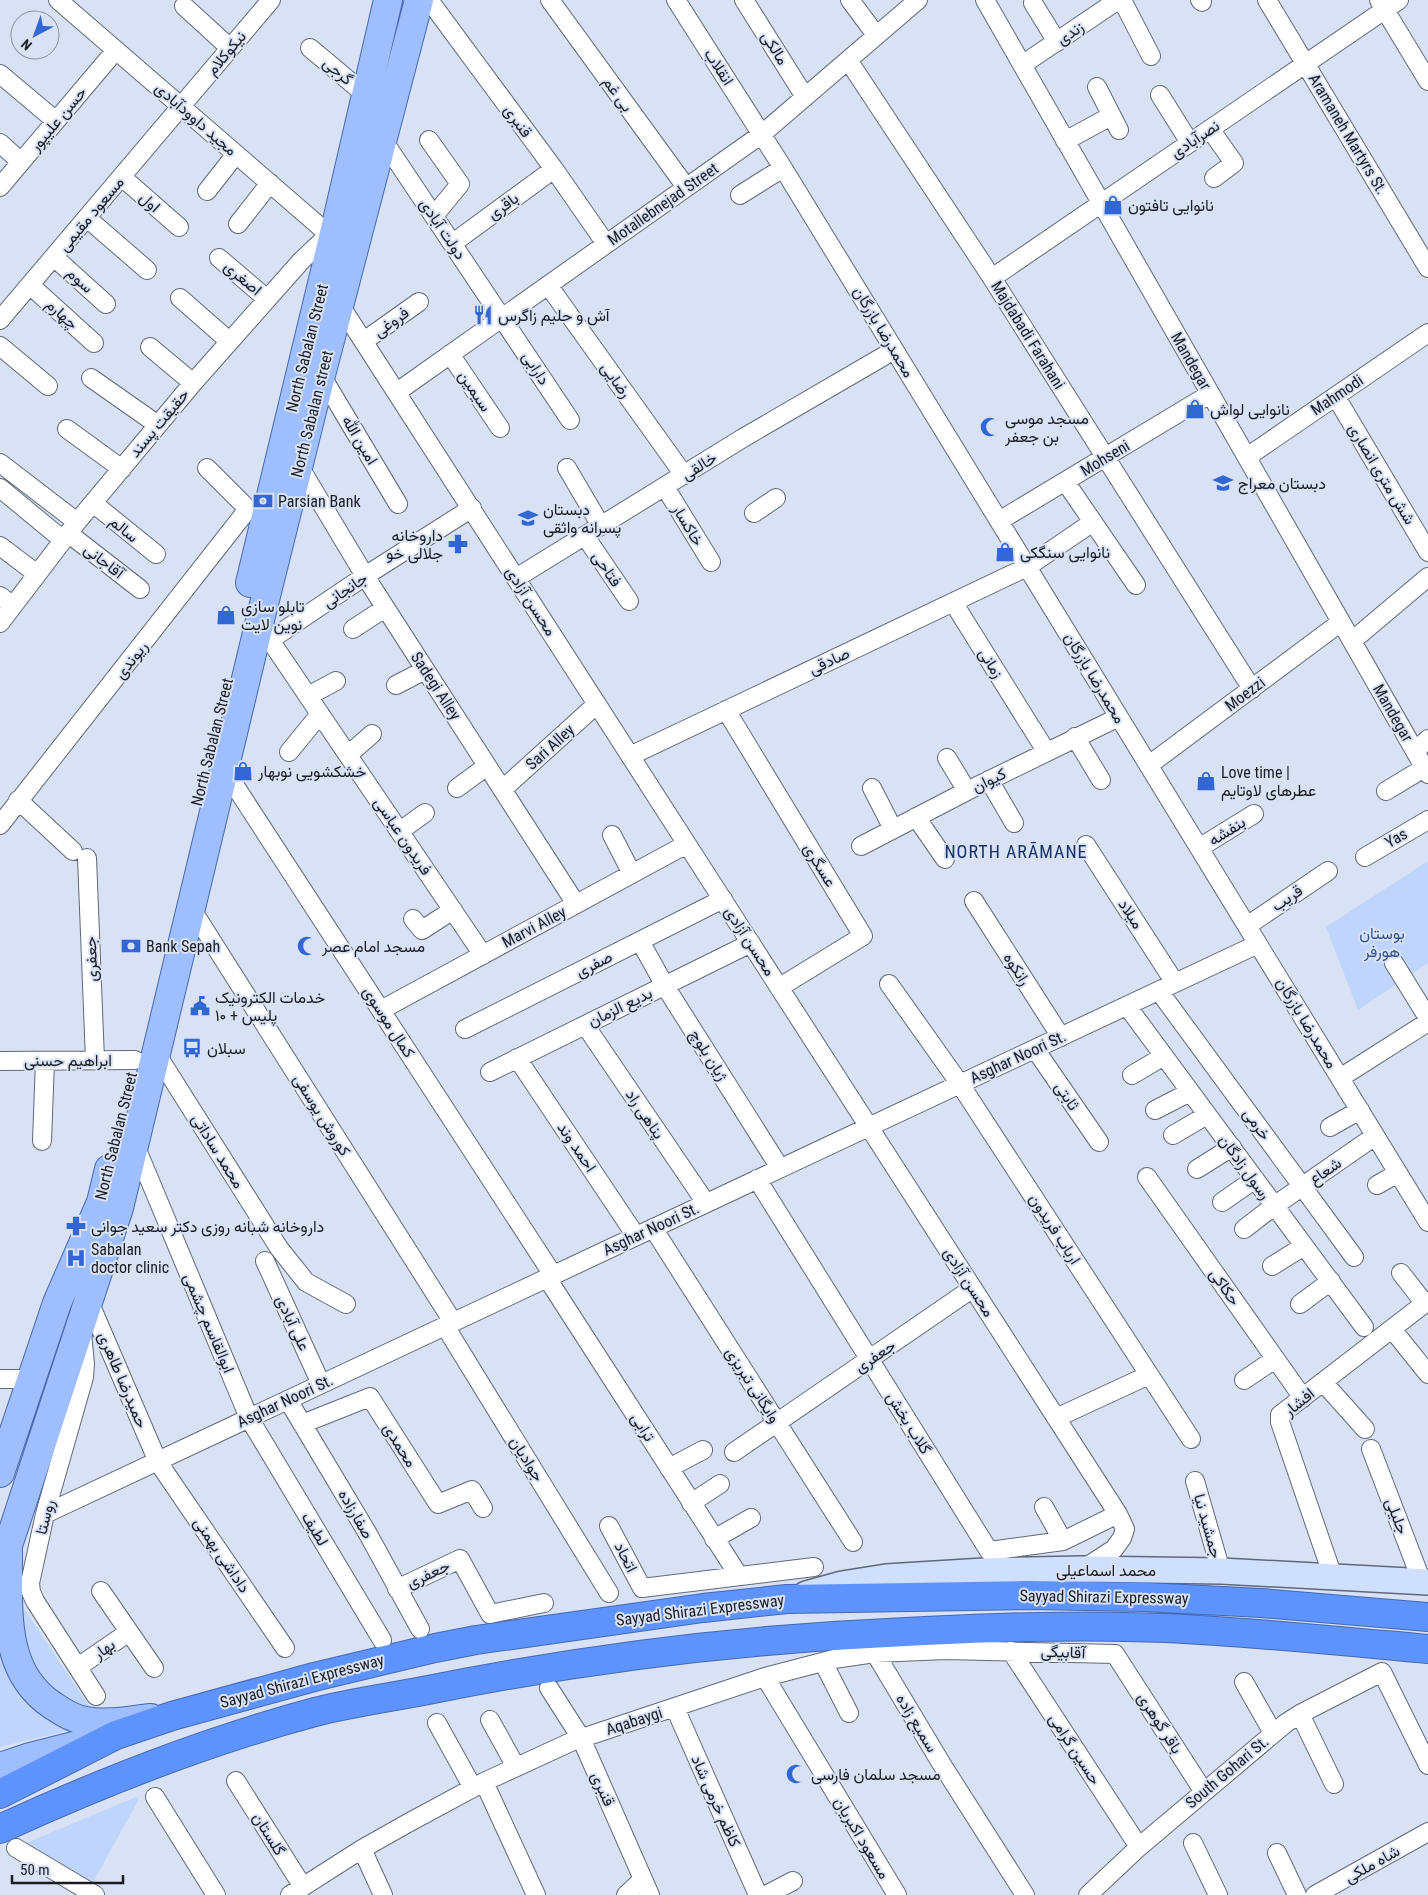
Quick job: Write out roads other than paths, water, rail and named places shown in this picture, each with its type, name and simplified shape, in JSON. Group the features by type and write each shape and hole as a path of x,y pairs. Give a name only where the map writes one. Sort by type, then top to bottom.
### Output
{"highway":[{"name":"Sayyad Shirazi Expressway","path":"0,1794 116,1735 172,1716 314,1676 468,1641 703,1608 787,1599 1029,1595 1145,1597 1262,1603 1428,1617"},
{"name":"Sayyad Shirazi Expressway","path":"5,1840 78,1794 180,1754 319,1711 512,1673 708,1646 797,1637 1031,1626 1182,1629 1428,1649"}],"main road":[{"name":"North Sabalan Street","path":"0,1473 57,1303 101,1202 148,1060 258,510 330,300 334,238 388,0"},
{"name":"North Sabalan street","path":"0,1570 119,1208 134,1144 148,1060 191,908 224,769 266,628 299,466 321,375 330,300 383,140 419,0"},
{"path":"8,1543 9,1630 12,1647 17,1664 27,1682 40,1697 69,1716 86,1721 102,1722 172,1716"},
{"name":"محمد اسماعیلی","path":"787,1599 842,1584 886,1577 1083,1569 1221,1572 1425,1582"},
{"path":"0,1766 30,1756 116,1735"}],"street":[{"name":"مجید داوودآبادی","path":"58,0 334,238"},
{"name":"قنبری","path":"429,0 554,169 606,244"},
{"name":"بی غم","path":"550,0 686,187"},
{"name":"انقلاب","path":"676,0 762,134"},
{"name":"مالکی","path":"744,0 805,97"},
{"path":"850,0 876,35"},
{"name":"Motallebnejad Street","path":"397,392 762,134 918,0"},
{"name":"Mandegar","path":"985,0 1426,771"},
{"path":"1122,0 1150,56"},
{"name":"Aramaneh Martyrs St.","path":"1267,0 1428,268"},
{"name":"نیکوکلام","path":"181,107 269,1"},
{"path":"1033,2 1057,42"},
{"name":"زندی","path":"1022,65 1057,42 1107,3"},
{"path":"1387,3 1428,81"},
{"name":"نصرآبادی","path":"992,278 1306,63 1387,3"},
{"path":"184,6 230,48"},
{"name":"گرجی","path":"310,48 366,95"},
{"name":"حسن علیپور","path":"0,187 116,50"},
{"name":"Majdabadi Farahani","path":"848,60 992,278 1252,689"},
{"path":"0,74 56,121"},
{"path":"1065,141 1115,123 1096,87"},
{"path":"1160,95 1190,143"},
{"name":"مسعود مقیمی","path":"0,320 181,107"},
{"path":"1210,129 1234,163 1214,178"},
{"name":"محمدرضا بازرگان","path":"762,134 1428,1222"},
{"name":"دولت آبادی","path":"383,140 503,317"},
{"path":"429,140 460,184 434,216"},
{"path":"0,143 21,162"},
{"path":"208,191 236,154"},
{"path":"740,195 783,168"},
{"name":"باقری","path":"453,243 554,169"},
{"name":"اول","path":"122,177 179,227"},
{"path":"238,224 270,183"},
{"path":"87,218 147,270"},
{"name":"حقیقت پسند","path":"0,623 6,601 37,574 69,532 229,341 301,261 321,242 334,238"},
{"name":"سوم","path":"54,257 106,304"},
{"name":"اصغری","path":"219,258 267,299"},
{"name":"چهارم","path":"30,285 94,343"},
{"name":"رضایی","path":"548,285 684,475"},
{"path":"180,298 229,341"},
{"name":"محسن آزادی","path":"330,300 364,341 1118,1514 1125,1529 1119,1544 1083,1569"},
{"name":"فروغی","path":"364,341 419,302"},
{"name":"دارابی","path":"503,317 570,420"},
{"name":"Mahmodi","path":"1247,458 1428,333"},
{"path":"0,346 48,386"},
{"path":"150,347 193,383"},
{"name":"سیمین","path":"450,354 500,428"},
{"name":"خالقی","path":"516,578 884,356"},
{"name":"امین الله","path":"321,375 398,504"},
{"path":"90,378 158,425"},
{"name":"Mohseni","path":"999,521 1210,394"},
{"name":"شش متری انصاری","path":"1336,397 1428,552"},
{"path":"67,428 122,469"},
{"path":"0,463 69,532"},
{"name":"Sadegi Alley","path":"299,466 385,608 576,904"},
{"path":"207,468 258,510"},
{"path":"567,468 601,526"},
{"name":"خاکسار","path":"665,487 711,562"},
{"path":"0,488 69,532"},
{"path":"1071,490 1136,585"},
{"path":"754,513 776,498"},
{"name":"سالم","path":"93,504 156,554"},
{"name":"جانجانی","path":"266,628 365,576 472,508"},
{"name":"ریوندی","path":"0,825 18,800 258,510"},
{"name":"صادقی","path":"630,756 1027,567 1093,522"},
{"name":"آقاجانی","path":"69,532 140,589"},
{"name":"فتاحی","path":"585,536 629,601"},
{"path":"0,546 37,574"},
{"path":"1352,641 1428,577"},
{"name":"زمانی","path":"953,602 1046,752"},
{"path":"353,629 385,608"},
{"name":"Moezzi","path":"1149,765 1341,622"},
{"name":"فریدون عباسی","path":"266,628 308,696 483,954"},
{"path":"396,685 425,670"},
{"path":"308,696 336,681"},
{"name":"Sari Alley","path":"503,789 598,704"},
{"name":"عسگری","path":"726,710 863,936 780,987"},
{"path":"289,752 320,714"},
{"name":"کیوان","path":"861,846 967,790 1119,717"},
{"path":"348,755 372,734"},
{"path":"1075,737 1101,780"},
{"path":"1415,751 1428,739"},
{"path":"947,758 967,790"},
{"path":"456,788 487,766"},
{"name":"کمال موسوی","path":"224,769 381,1010 550,1276"},
{"path":"1385,790 1426,771"},
{"path":"989,780 1014,823"},
{"path":"872,788 893,829"},
{"name":"جعفری","path":"18,800 80,855 95,1060"},
{"path":"400,831 425,813"},
{"name":"بنفشه","path":"1200,848 1254,814"},
{"path":"916,817 945,859"},
{"name":"Yas","path":"1365,857 1428,820"},
{"path":"612,835 632,874"},
{"name":"Marvi Alley","path":"381,1010 687,844"},
{"name":"میلاد","path":"1086,845 1167,987"},
{"name":"قریب","path":"1247,926 1328,871"},
{"name":"صفری","path":"465,1029 723,899"},
{"name":"رانکوه","path":"974,901 1061,1037"},
{"name":"کوروش یوسفی","path":"191,908 449,1324"},
{"path":"413,919 422,930 453,910"},
{"name":"ژیان بلوچ","path":"640,941 664,986 780,1168"},
{"name":"بدیع الزمان","path":"490,1072 751,943"},
{"name":"Asghar Noori St.","path":"45,1514 1258,944"},
{"path":"1340,1078 1428,1020 1394,963"},
{"name":"ارباب فریدون","path":"889,984 960,1084 1191,1438"},
{"name":"خرمی","path":"1167,987 1303,1187 1354,1257"},
{"name":"رسول زادگان","path":"1127,1006 1364,1327"},
{"name":"پناهی راد","path":"584,1025 706,1203"},
{"name":"ثابتی","path":"1035,1049 1099,1142"},
{"path":"1132,1075 1164,1056"},
{"name":"احمد وند","path":"517,1058 636,1236"},
{"name":"ابراهیم حسنی","path":"0,1061 148,1060"},
{"name":"محمد ساداتی","path":"148,1060 279,1248 306,1282 346,1304"},
{"path":"42,1141 45,1061"},
{"path":"1155,1110 1190,1092"},
{"path":"1330,1127 1360,1110"},
{"path":"1173,1135 1207,1115"},
{"name":"شعاع","path":"1244,1230 1274,1206 1375,1136"},
{"name":"ابوالقاسم چشمی","path":"134,1144 249,1418"},
{"path":"1198,1169 1232,1148"},
{"path":"1377,1185 1398,1173"},
{"name":"حکاکی","path":"1147,1177 1302,1398"},
{"name":"گلاب بخش","path":"757,1179 988,1550 1063,1541 1118,1514"},
{"path":"1222,1202 1254,1179"},
{"name":"وایگانی تبریزی","path":"652,1228 853,1542"},
{"path":"1272,1266 1304,1246"},
{"name":"علی آبادی","path":"265,1262 321,1384"},
{"path":"1401,1273 1426,1303"},
{"name":"ترابی","path":"550,1276 738,1576"},
{"path":"1300,1304 1331,1281"},
{"name":"جعفری","path":"734,1452 973,1288"},
{"name":"افشار","path":"1333,1577 1280,1422 1280,1415 1426,1303"},
{"name":"حمیدرضا طاهری","path":"85,1311 158,1462"},
{"name":"روستا","path":"85,1311 84,1377 45,1514 30,1583 31,1592 96,1696"},
{"name":"جوادیان","path":"449,1324 609,1593"},
{"path":"1392,1329 1428,1374"},
{"path":"1244,1380 1275,1359"},
{"path":"1056,1418 1149,1375"},
{"path":"0,1379 32,1379"},
{"path":"1323,1382 1365,1429"},
{"name":"محمدی","path":"302,1424 370,1397 438,1504 472,1490 483,1508"},
{"name":"صفارزاده","path":"288,1400 368,1534 420,1629"},
{"name":"لطیف","path":"249,1418 382,1640"},
{"path":"669,1468 703,1450"},
{"name":"جلیلی","path":"1371,1450 1425,1582"},
{"name":"داداشی بهمنی","path":"158,1462 285,1648"},
{"name":"جمشید نیا","path":"1195,1481 1221,1572"},
{"path":"691,1503 720,1484"},
{"path":"1044,1507 1063,1541"},
{"path":"714,1539 751,1518"},
{"name":"اتحاد","path":"610,1526 642,1588 738,1576"},
{"name":"جعفری","path":"397,1589 460,1559 490,1614 544,1603"},
{"path":"738,1576 814,1567"},
{"path":"101,1591 154,1668"},
{"name":"بهار","path":"78,1667 130,1632"},
{"name":"Aqabaygi","path":"297,1891 362,1849 478,1785 581,1738 765,1678 822,1662 875,1653 946,1650 1011,1651"},
{"name":"آقابیگی","path":"1011,1651 1115,1654"},
{"name":"حسین گرامی","path":"1011,1651 1139,1847"},
{"name":"سمیع زاده","path":"875,1653 941,1763 1025,1895"},
{"name":"باقر گوهری","path":"1115,1654 1204,1792"},
{"path":"822,1662 849,1713"},
{"name":"South Gohari St.","path":"1088,1895 1139,1847 1273,1733 1300,1714 1382,1672 1428,1765"},
{"name":"مسعود اکبریان","path":"765,1678 897,1895"},
{"path":"1244,1682 1273,1733"},
{"name":"قنبری","path":"548,1688 581,1738 647,1887"},
{"name":"کاظم خرمی شاد","path":"675,1708 758,1895"},
{"path":"1300,1714 1334,1784"},
{"path":"490,1720 516,1767"},
{"path":"437,1723 478,1785 536,1895"},
{"name":"گلستان","path":"236,1781 297,1891"},
{"path":"155,1797 216,1895"},
{"name":"شاه ملکی","path":"1315,1895 1428,1832"},
{"path":"5,1840 95,1895"},
{"path":"1193,1843 1218,1895"},
{"path":"362,1849 383,1895"},
{"path":"1277,1853 1297,1895"},
{"path":"766,1895 793,1881"},
{"path":"626,1895 647,1887"}],"place":[{"name":"نانوایی تافتون","path":"1113,205"},
{"name":"آش و حلیم زاگرس","path":"483,315"},
{"name":"نانوایی لواش","path":"1195,409"},
{"name":"مسجد موسی بن جعفر","path":"990,427"},
{"name":"دبستان معراج","path":"1223,483"},
{"name":"Parsian Bank","path":"263,501"},
{"name":"دبستان پسرانه واثقی","path":"528,518"},
{"name":"داروخانه جلالی خو","path":"458,544"},
{"name":"نانوایی سنگکی","path":"1005,552"},
{"name":"تابلو سازی نوین لایت","path":"226,615"},
{"name":"خشکشویی نوبهار","path":"243,771"},
{"name":"Love time | عطرهای لاوتایم","path":"1206,781"},
{"name":"Bank Sepah","path":"131,946"},
{"name":"مسجد امام عصر","path":"307,946"},
{"name":"خدمات الکترونیک پلیس + ۱۰","path":"200,1006"},
{"name":"سبلان","path":"192,1048"},
{"name":"داروخانه شبانه روزی دکتر سعید جوانی","path":"76,1226"},
{"name":"Sabalan doctor clinic","path":"76,1258"},
{"name":"مسجد سلمان فارسی","path":"796,1774"}],"district":[{"name":"NORTH ARĀMANE","path":"1016,851"}],"park label":[{"name":"بوستان هورفر","path":"1382,942"}]}
